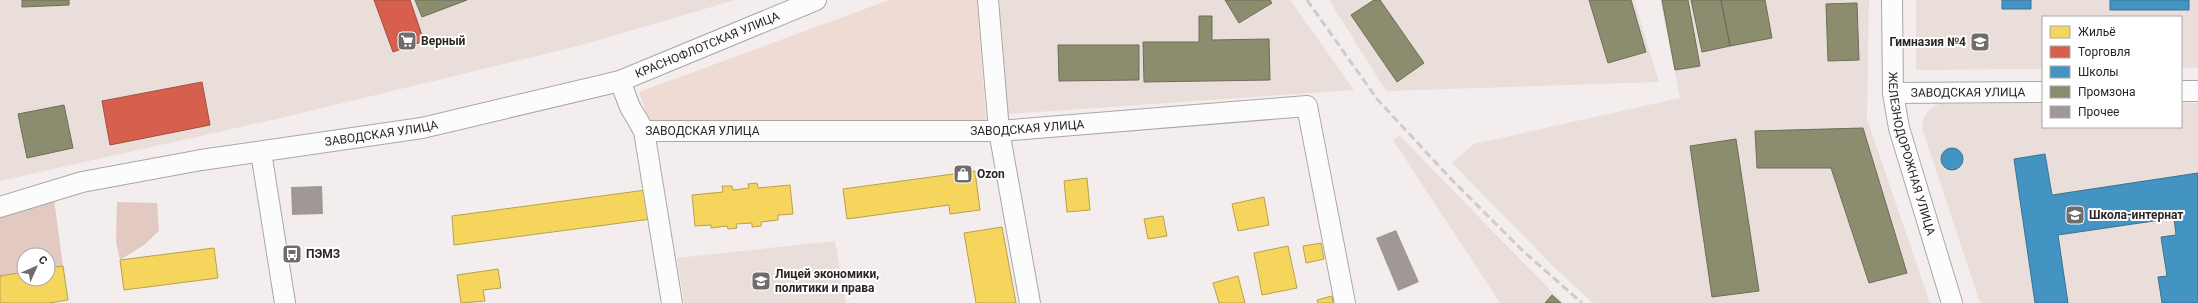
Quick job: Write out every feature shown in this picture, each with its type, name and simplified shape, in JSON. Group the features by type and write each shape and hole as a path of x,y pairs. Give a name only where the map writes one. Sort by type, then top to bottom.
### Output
{"street":[{"name":"КРАСНОФЛОТСКАЯ УЛИЦА","path":"620,81 816,0"},
{"path":"988,0 999,131 1030,303"},
{"name":"ЖЕЛЕЗНОДОРОЖНАЯ УЛИЦА","path":"1892,0 1893,93 1899,128 1952,303"},
{"name":"ЗАВОДСКАЯ УЛИЦА","path":"0,207 82,182 201,160 422,128 620,81 630,107 644,131 999,131 1307,106 1345,303"},
{"path":"2182,91 2198,91"},
{"name":"ЗАВОДСКАЯ УЛИЦА","path":"1893,93 2042,92"},
{"path":"644,131 672,303"},
{"path":"261,152 285,303"}],"shaded area":[{"path":"0,0 735,0 582,45 281,118 0,181"},
{"path":"889,0 977,0 986,120 649,121 639,92"},
{"path":"999,0 1290,0 1354,90 1008,114"},
{"path":"1329,0 1634,0 1659,82 1386,91"},
{"path":"1660,0 1869,0 1867,119 1930,303 1593,303 1557,270 1452,163 1474,144 1680,98"},
{"name":"Гимназия №4","path":"1916,0 2198,0 2198,68 2182,68 2182,16 2042,16 2042,69 1916,70"},
{"name":"Школа-интернат","path":"2042,103 2042,128 2182,128 2182,103 2198,103 2198,303 1980,303 1922,128 1924,117 1930,109 1939,104"},
{"path":"1400,136 1564,303 1500,303 1393,140"},
{"path":"54,199 63,266 56,267 56,247 16,247 16,273 0,276 0,216"},
{"path":"117,202 157,203 159,231 144,245 120,260 116,242"},
{"name":"Лицей экономики, политики и права","path":"835,241 846,303 684,303 677,258"}],"building: Жильё":[{"path":"975,171 980,210 950,214 949,205 847,219 843,189"},
{"path":"1087,178 1090,210 1067,212 1064,181"},
{"path":"757,183 758,188 790,185 793,214 778,215 778,220 761,222 761,226 752,227 752,223 736,224 737,228 728,229 727,226 711,228 711,225 695,226 692,195 723,192 722,186 732,186 733,190 749,188 748,184"},
{"path":"646,190 651,219 454,245 452,216"},
{"path":"1264,197 1269,225 1238,231 1232,204"},
{"path":"1163,216 1167,236 1148,239 1144,219"},
{"path":"1002,227 1016,303 976,303 964,233"},
{"path":"1321,243 1324,259 1306,263 1303,246"},
{"path":"1288,246 1297,288 1262,295 1254,253"},
{"path":"214,248 218,278 124,290 120,260"},
{"path":"63,266 68,300 49,303 0,303 0,276 16,273 16,287 56,287 56,267"},
{"path":"498,269 501,288 483,290 485,301 461,303 457,275"},
{"path":"1238,276 1245,303 1219,303 1213,283"},
{"path":"1332,296 1333,303 1318,303 1317,300"}],"building: Торговля":[{"path":"374,0 410,0 424,41 393,52"},
{"path":"202,82 210,125 110,145 102,101"}],"building: Школы":[{"path":"2002,0 2031,0 2031,9 2002,9"},
{"path":"2110,0 2189,0 2189,10 2110,10"},
{"path":"1952,148 1960,151 1963,159 1960,167 1952,170 1944,167 1941,159 1944,151"},
{"path":"2045,154 2052,195 2198,173 2198,303 2162,303 2158,277 2167,276 2161,237 2176,235 2174,218 2058,235 2068,303 2035,303 2014,159"}],"building: Промзона":[{"path":"22,0 69,0 69,5 22,7"},
{"path":"415,0 467,0 422,17"},
{"path":"1225,0 1270,0 1272,3 1239,23"},
{"path":"1374,0 1380,0 1424,63 1397,82 1351,15"},
{"path":"1589,0 1631,0 1646,52 1608,63"},
{"path":"1662,0 1688,0 1700,66 1675,70"},
{"path":"1691,0 1721,0 1730,46 1702,52"},
{"path":"1721,0 1765,0 1772,38 1730,46"},
{"path":"1857,3 1859,60 1828,61 1826,4"},
{"path":"1199,16 1212,16 1212,40 1269,39 1270,80 1144,82 1143,42 1199,42"},
{"path":"1058,45 1139,45 1139,80 1059,81"},
{"path":"64,105 73,148 27,158 18,114"},
{"path":"1863,128 1907,273 1869,283 1831,168 1757,168 1755,131"},
{"path":"1736,139 1759,291 1712,297 1690,146"},
{"path":"1552,295 1561,303 1545,303"}],"building: Прочее":[{"path":"322,186 323,214 292,215 291,187"},
{"path":"1396,230 1419,282 1398,291 1376,238"}],"railway":[{"path":"1307,0 1377,99 1451,179 1523,251 1582,303"}],"place":[{"name":"Верный","path":"407,41"},
{"name":"Гимназия №4","path":"1980,42"},
{"name":"Ozon","path":"963,174"},
{"name":"Школа-интернат","path":"2075,215"},
{"name":"ПЭМЗ","path":"292,254"},
{"name":"Лицей экономики, политики и права","path":"761,281"}]}
